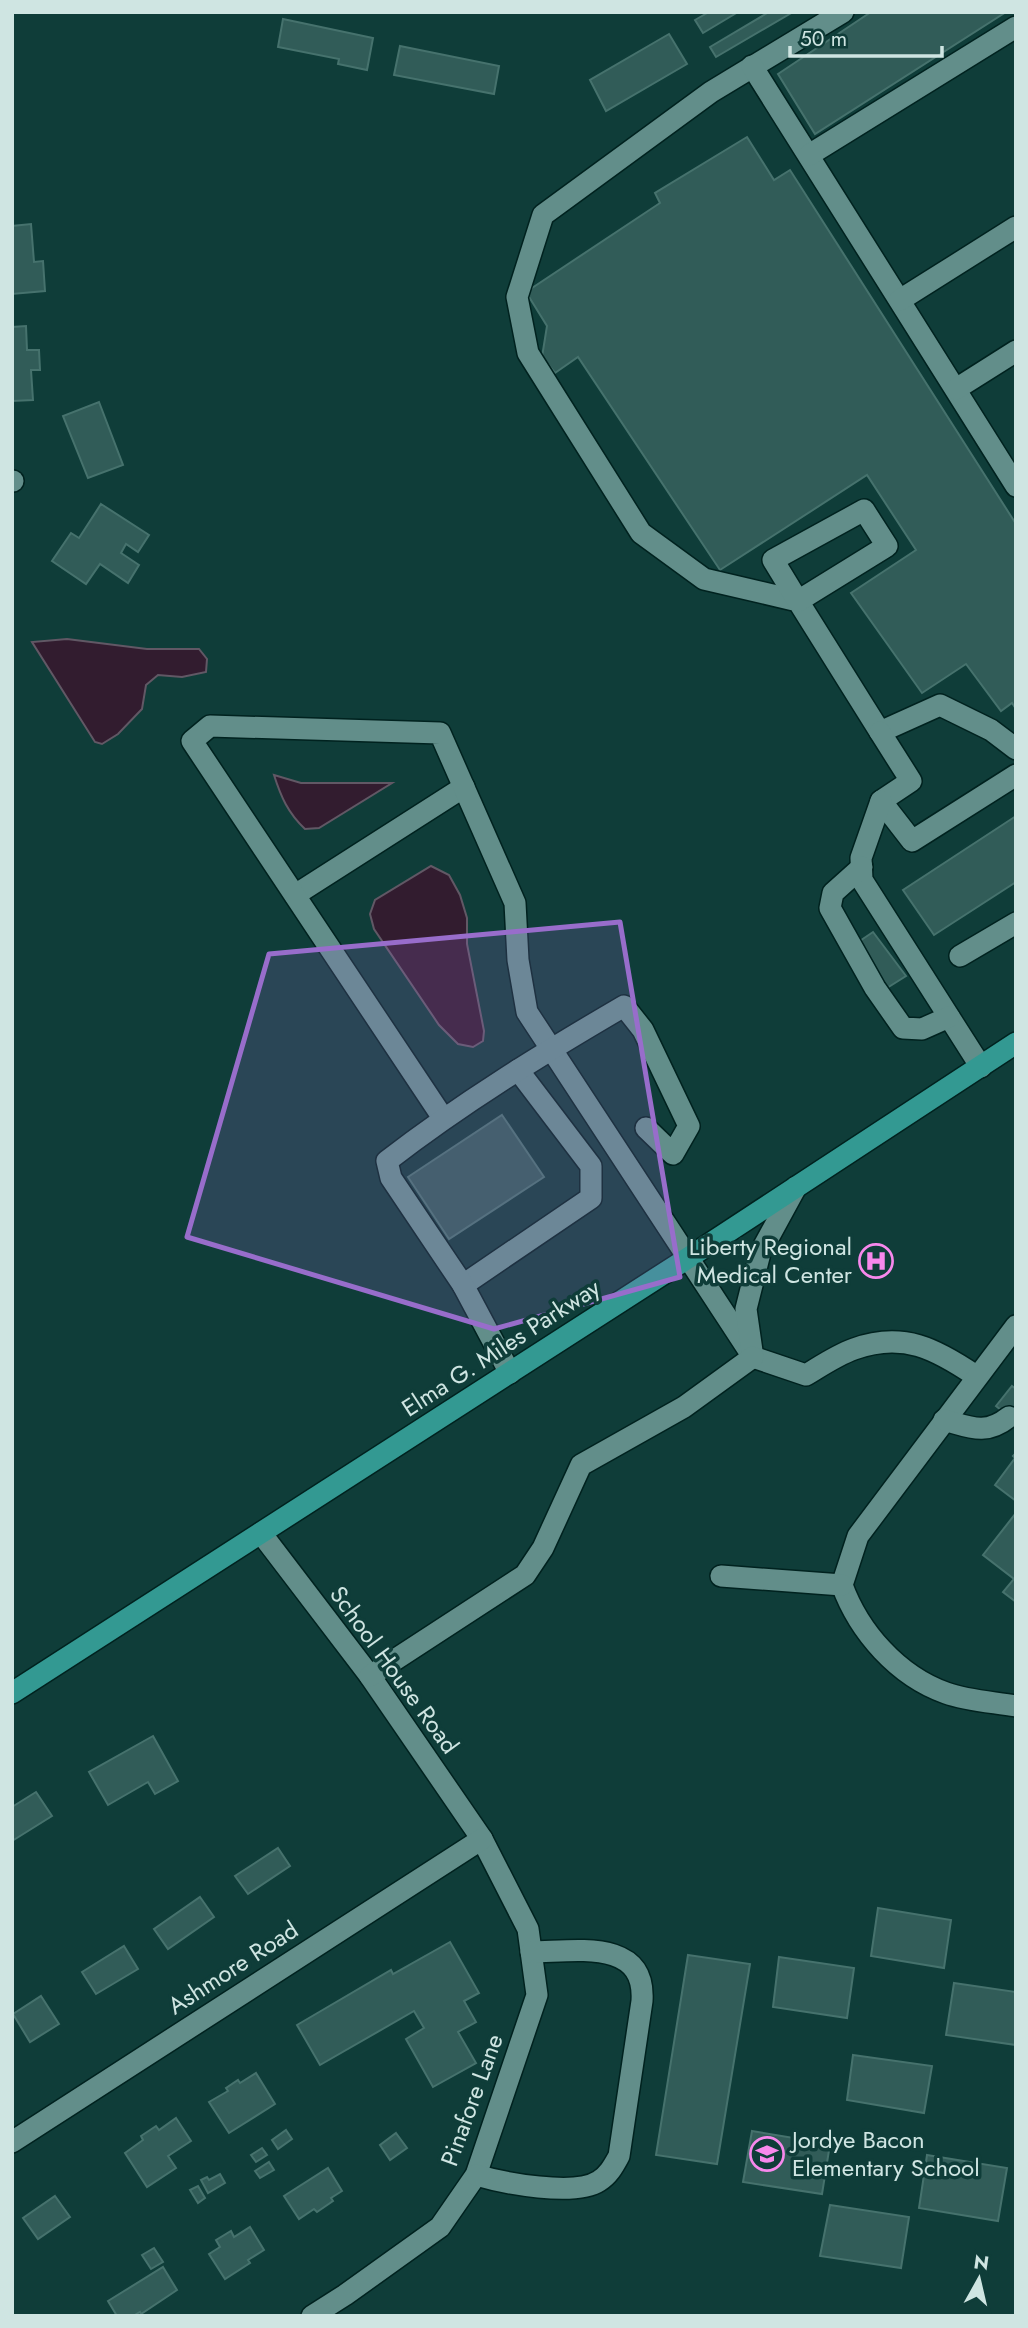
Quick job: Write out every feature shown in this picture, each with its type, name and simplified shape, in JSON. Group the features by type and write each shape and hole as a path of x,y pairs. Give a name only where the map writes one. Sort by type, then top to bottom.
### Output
{"main road":[{"name":"Elma G. Miles Parkway","path":"12,1693 688,1258 1016,1043"}],"street":[{"path":"843,12 711,92 543,215 517,297 528,353 641,533 704,579 798,601 887,546 864,510 773,560 798,601 911,781 881,801 861,858 862,880 981,1067"},
{"path":"808,155 1016,27"},
{"path":"752,66 1016,486"},
{"path":"900,300 1016,227"},
{"path":"956,389 1016,351"},
{"path":"880,732 940,705 991,730 1016,749"},
{"path":"443,1118 192,741 210,726 440,733 515,904 518,960 527,1012 753,1357 806,1375 853,1349 893,1342 930,1348 944,1354 976,1376"},
{"path":"881,801 912,841 1016,775"},
{"path":"295,895 464,787"},
{"path":"862,867 833,893 830,908 876,988 902,1028 922,1029 949,1017"},
{"path":"960,956 1016,923"},
{"path":"510,1373 463,1285 391,1178 387,1161 443,1118 550,1049 624,1006 643,1030 689,1126 673,1154 646,1128"},
{"path":"463,1285 591,1198 591,1166 518,1070"},
{"path":"753,1357 746,1309 760,1254 796,1187"},
{"path":"1014,1333 976,1376 858,1536 842,1585 854,1614 870,1636 891,1658 920,1680 957,1696 1016,1706"},
{"path":"370,1676 525,1575 542,1548 581,1465 684,1407 753,1357"},
{"path":"944,1420 975,1429 986,1429 995,1427 1009,1417"},
{"name":"School House Road","path":"261,1533 370,1676 482,1839"},
{"path":"720,1576 842,1585"},
{"name":"Pinafore Lane","path":"312,2316 440,2227 476,2175 537,1995 528,1930 482,1839"},
{"name":"Ashmore Road","path":"12,2142 482,1839"},
{"path":"476,2175 523,2186 579,2187 598,2183 613,2168 619,2156 642,2001 643,1987 639,1976 629,1961 615,1954 589,1951 531,1952"}],"highlighted area":[{"path":"620,922 680,1277 494,1329 187,1237 269,954"}],"shaded area":[{"path":"67,639 147,649 199,649 207,659 206,672 182,677 158,675 146,685 142,709 118,734 102,744 95,742 32,642"},
{"path":"274,775 301,783 392,783 319,828 305,829 286,804"},
{"path":"431,866 449,875 460,895 467,918 467,944 484,1031 483,1041 473,1047 458,1044 439,1025 374,929 370,914 375,900"}],"building":[{"path":"709,12 738,12 703,33 695,20"},
{"path":"769,12 793,12 716,57 710,47"},
{"path":"871,12 1006,12 815,134 778,74"},
{"path":"283,19 373,38 367,70 338,64 339,59 278,47"},
{"path":"669,34 687,64 606,111 590,80"},
{"path":"400,46 499,66 494,94 394,75"},
{"path":"747,137 774,180 790,170 1016,524 1016,709 1012,703 1001,711 966,664 922,693 851,593 916,550 867,475 720,570 578,357 555,373 542,357 547,326 526,292 660,203 655,193"},
{"path":"31,224 34,262 43,261 45,291 12,294 12,226"},
{"path":"26,326 27,350 39,350 40,370 31,370 33,400 12,401 12,327"},
{"path":"99,402 123,465 88,478 63,416"},
{"path":"101,504 149,535 138,552 126,544 121,553 139,565 128,583 100,564 86,584 52,561 71,533 79,538"},
{"path":"1016,816 1016,882 934,935 903,890"},
{"path":"873,932 906,976 887,988 854,945"},
{"path":"502,1115 544,1177 449,1239 408,1177"},
{"path":"1012,1386 1016,1389 1016,1422 996,1406"},
{"path":"1016,1453 1016,1501 995,1485"},
{"path":"1016,1513 1016,1602 1003,1592 1014,1579 983,1555"},
{"path":"153,1736 178,1781 155,1794 148,1782 108,1805 89,1772"},
{"path":"36,1792 52,1816 12,1841 12,1807"},
{"path":"278,1848 290,1866 248,1894 235,1876"},
{"path":"200,1897 214,1917 168,1949 154,1929"},
{"path":"878,1908 951,1920 944,1968 871,1956"},
{"path":"450,1942 479,1993 464,2001 476,2022 458,2032 476,2063 433,2087 406,2039 424,2028 414,2011 320,2065 297,2025 391,1970 393,1974"},
{"path":"124,1946 138,1969 96,1994 82,1972"},
{"path":"688,1955 750,1964 717,2164 656,2155"},
{"path":"779,1957 854,1968 847,2018 773,2007"},
{"path":"954,1983 1016,1992 1016,2045 946,2035"},
{"path":"41,1996 59,2024 30,2042 13,2014"},
{"path":"853,2055 932,2066 924,2113 847,2100"},
{"path":"256,2073 275,2104 229,2133 209,2102 228,2091 226,2088 238,2080 240,2083"},
{"path":"176,2118 191,2141 168,2156 176,2168 147,2187 125,2153 143,2140 141,2136 156,2126 159,2130"},
{"path":"286,2130 292,2139 278,2149 272,2140"},
{"path":"752,2131 830,2144 822,2194 743,2182"},
{"path":"396,2133 407,2148 390,2160 380,2145"},
{"path":"262,2148 267,2155 256,2162 251,2155"},
{"path":"927,2155 1007,2168 998,2221 919,2208"},
{"path":"269,2162 274,2170 260,2178 255,2171"},
{"path":"328,2168 342,2191 317,2212 314,2209 299,2219 284,2196"},
{"path":"220,2174 225,2183 208,2193 201,2180 207,2177 209,2180"},
{"path":"198,2186 205,2198 198,2203 190,2190"},
{"path":"55,2196 70,2217 38,2239 23,2218"},
{"path":"830,2205 909,2217 901,2268 820,2256"},
{"path":"250,2227 264,2250 225,2279 209,2254 220,2247 216,2240 231,2231 234,2237"},
{"path":"154,2248 163,2262 151,2269 142,2255"},
{"path":"163,2267 177,2290 141,2314 117,2316 108,2301"}],"place":[{"name":"Liberty Regional Medical Center","path":"876,1261"},
{"name":"Jordye Bacon Elementary School","path":"767,2154"}]}
